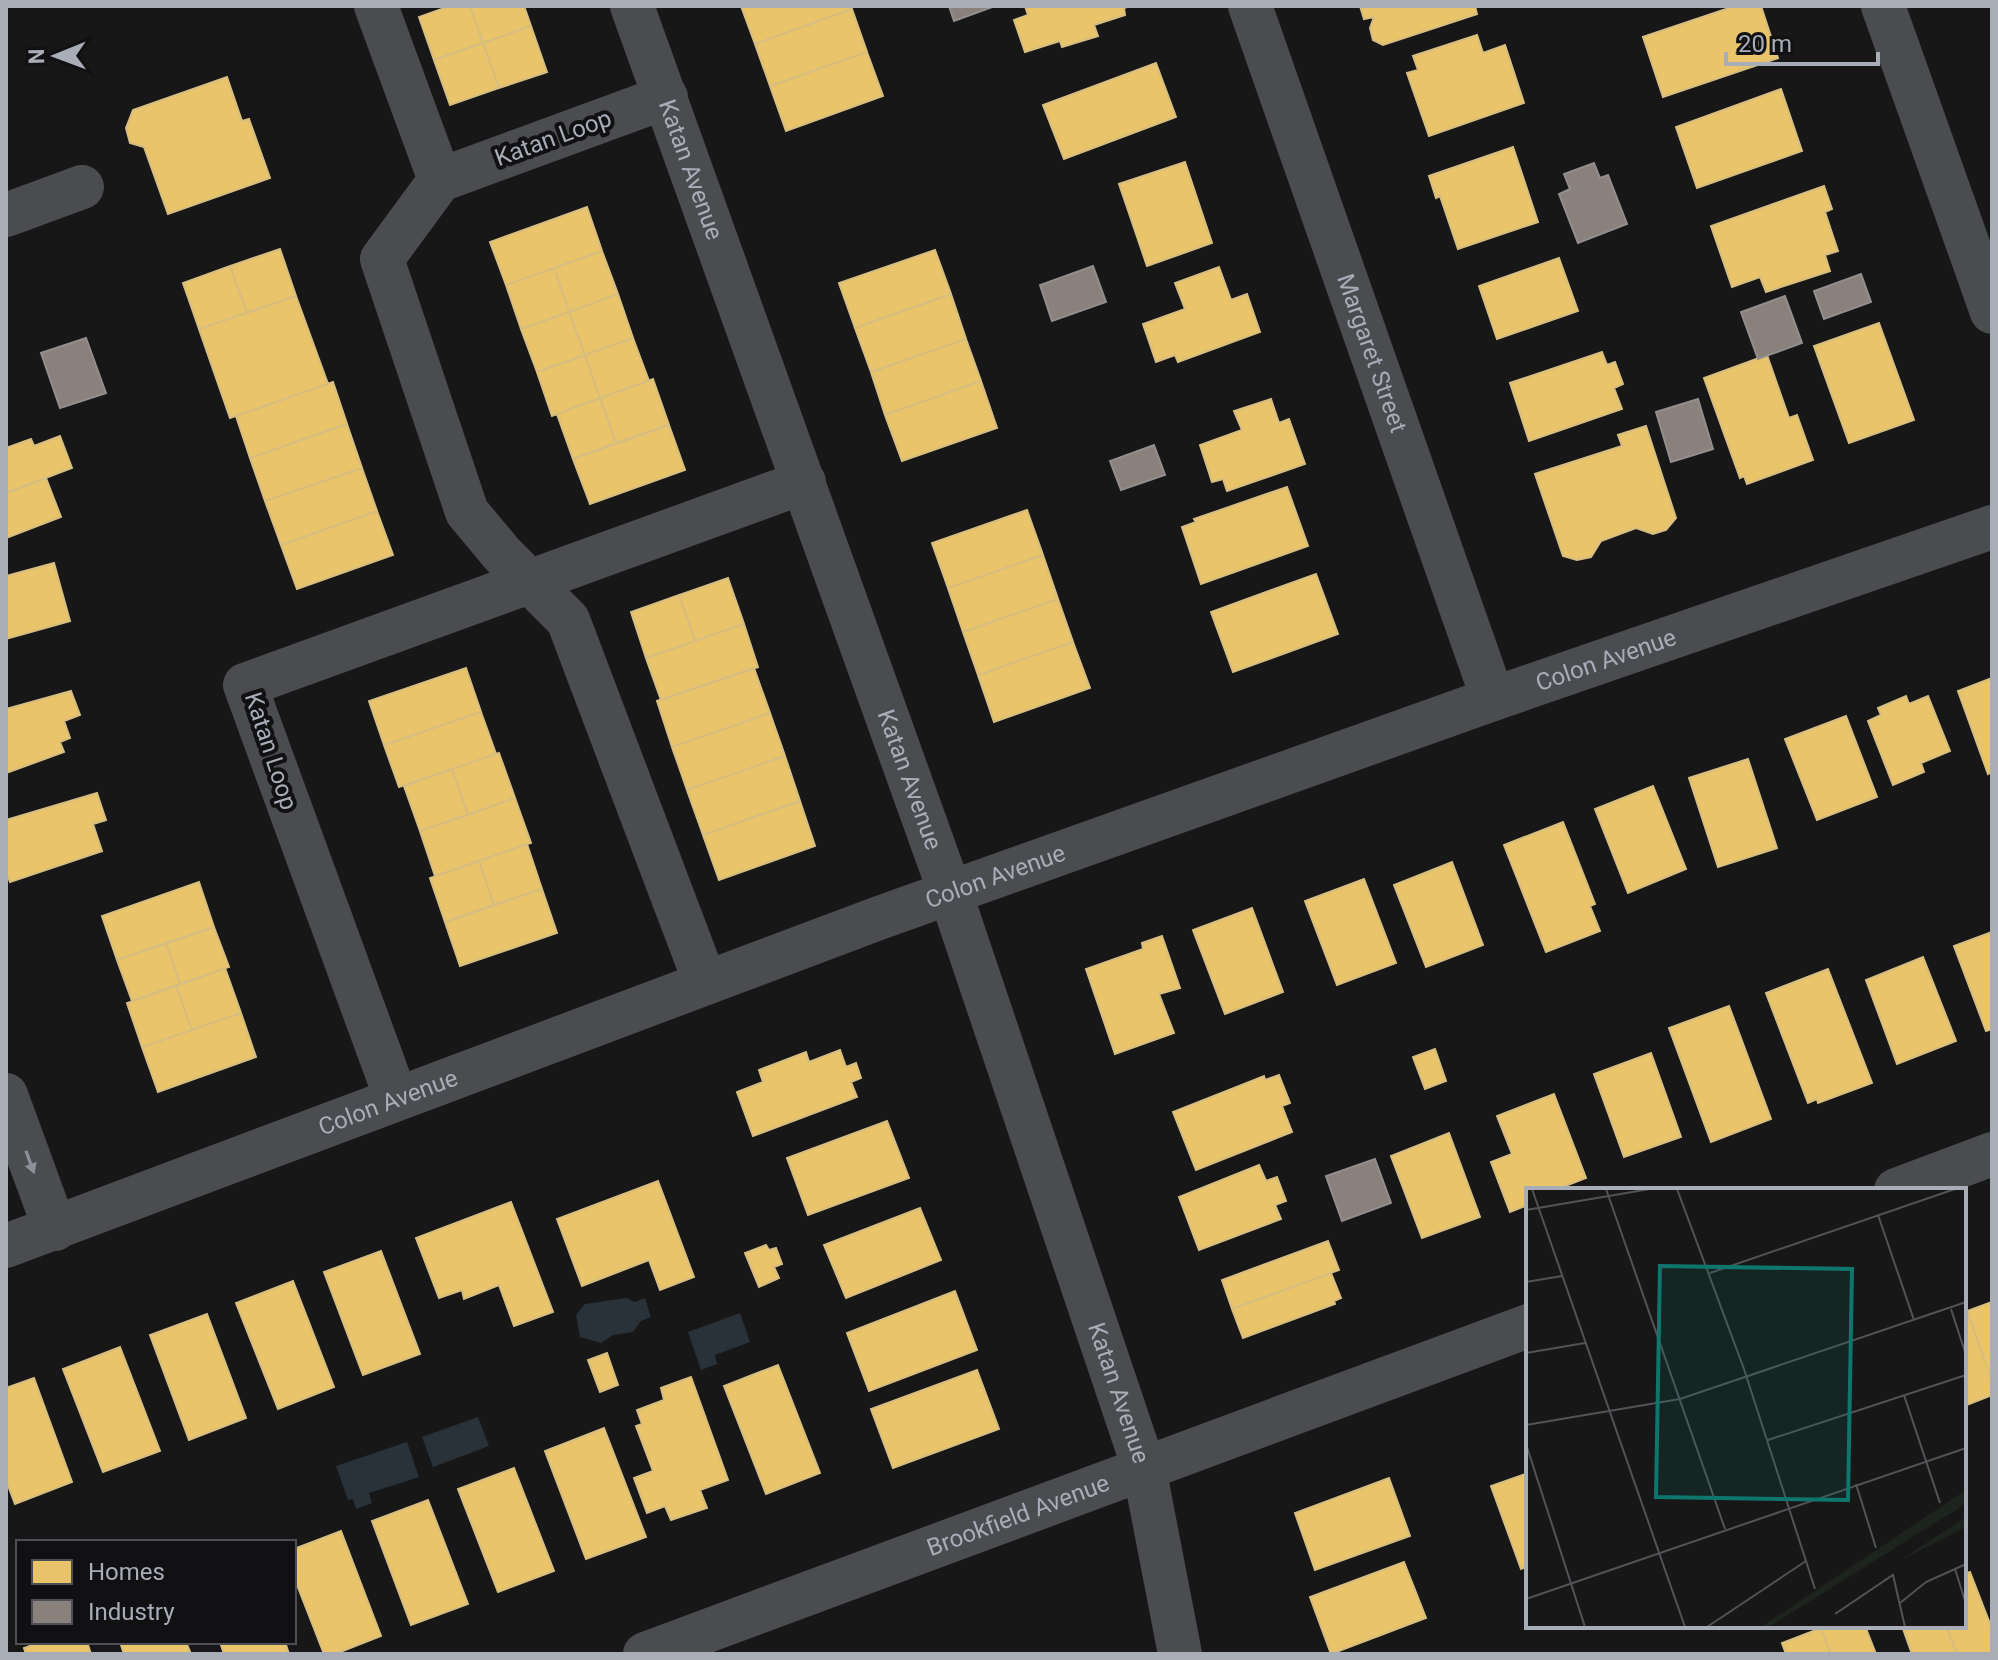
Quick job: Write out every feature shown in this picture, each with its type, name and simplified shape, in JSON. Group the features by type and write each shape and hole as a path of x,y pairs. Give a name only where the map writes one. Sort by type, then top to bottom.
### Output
{"street":[{"path":"376,6 440,180 382,259 467,512 568,620 705,982"},
{"name":"Katan Avenue","path":"632,6 950,892 1144,1468 1180,1654"},
{"name":"Margaret Street","path":"1250,6 1493,699"},
{"path":"1883,6 1992,312"},
{"name":"Katan Loop","path":"440,180 666,97"},
{"path":"6,215 82,187"},
{"name":"Katan Loop","path":"396,1098 245,685 804,482"},
{"name":"Colon Avenue","path":"6,1246 950,892 1493,699 1992,527"},
{"path":"6,1095 55,1229"},
{"path":"1901,1188 1992,1154"},
{"name":"Brookfield Avenue","path":"645,1654 1526,1327"}],"shaded area":[{"path":"626,1298 635,1302 645,1298 651,1317 641,1321 633,1332 613,1335 601,1343 580,1337 576,1315 585,1304"},
{"path":"740,1313 750,1342 715,1355 717,1364 701,1370 688,1332"},
{"path":"478,1417 489,1446 433,1467 422,1437"},
{"path":"407,1442 419,1477 369,1493 372,1503 356,1509 353,1499 348,1500 336,1466"}],"building: Homes":[{"path":"450,6 470,6 483,43 434,60 419,17"},
{"path":"470,6 524,6 531,26 483,43"},
{"path":"741,6 851,6 852,9 755,44"},
{"path":"1025,6 1130,6 1124,8 1125,15 1094,25 1098,36 1062,47 1060,41 1025,52 1014,20 1028,15"},
{"path":"1360,6 1475,6 1477,14 1383,45 1373,40 1370,28 1374,17 1364,19"},
{"path":"1735,6 1761,6 1778,58 1663,97 1643,37"},
{"path":"852,9 867,52 770,86 755,44"},
{"path":"531,26 547,72 499,88 483,43"},
{"path":"1477,35 1483,53 1505,45 1524,103 1429,136 1407,73 1418,70 1413,56"},
{"path":"483,43 499,88 450,105 434,60"},
{"path":"867,52 883,96 786,131 770,86"},
{"path":"1156,63 1176,117 1064,159 1043,105"},
{"path":"227,77 242,121 249,119 270,178 168,214 144,147 130,143 126,128 133,110"},
{"path":"1781,89 1802,151 1697,188 1676,127"},
{"path":"1513,147 1538,222 1458,249 1440,196 1436,198 1429,176"},
{"path":"1185,162 1212,243 1147,266 1119,184"},
{"path":"1824,186 1832,209 1825,212 1838,251 1825,255 1830,271 1766,292 1760,277 1732,287 1711,226"},
{"path":"587,207 602,251 506,285 490,242"},
{"path":"280,249 296,296 247,313 230,266"},
{"path":"935,250 951,294 855,328 839,283"},
{"path":"602,251 618,294 569,312 554,268"},
{"path":"1559,258 1578,311 1497,339 1479,286"},
{"path":"230,266 247,313 199,329 183,283"},
{"path":"1219,267 1231,300 1247,294 1260,332 1178,362 1175,355 1156,362 1143,324 1185,309 1175,283"},
{"path":"554,268 569,312 521,329 506,285"},
{"path":"618,294 633,338 585,355 569,312"},
{"path":"951,294 966,339 871,372 855,328"},
{"path":"296,296 328,384 230,418 199,329"},
{"path":"569,312 585,355 537,372 521,329"},
{"path":"1879,323 1914,420 1849,443 1814,346"},
{"path":"633,338 649,381 600,398 585,355"},
{"path":"966,339 981,381 885,415 871,372"},
{"path":"1602,352 1607,365 1615,362 1623,384 1614,388 1622,409 1529,441 1510,383"},
{"path":"585,355 600,398 552,416 537,372"},
{"path":"1767,355 1789,418 1797,415 1813,460 1747,484 1744,476 1740,478 1704,378"},
{"path":"653,379 669,425 616,443 600,398"},
{"path":"981,381 997,428 902,461 885,415"},
{"path":"333,382 347,424 250,458 236,416"},
{"path":"600,398 616,443 573,459 557,414"},
{"path":"1271,399 1279,423 1289,419 1305,464 1227,491 1223,479 1212,482 1200,445 1242,430 1234,411"},
{"path":"347,424 362,468 265,501 250,458"},
{"path":"669,425 685,470 590,504 573,459"},
{"path":"1646,426 1676,518 1666,530 1653,534 1636,528 1601,541 1591,557 1577,560 1563,556 1535,474 1622,446 1618,435"},
{"path":"60,436 72,468 6,493 6,448 31,439 34,446"},
{"path":"362,468 377,511 281,545 265,501"},
{"path":"46,478 61,517 6,538 6,493"},
{"path":"1287,487 1308,546 1201,584 1182,527 1196,522 1194,519"},
{"path":"1027,510 1043,555 948,588 932,543"},
{"path":"377,511 393,555 297,589 281,545"},
{"path":"1043,555 1058,599 963,632 948,588"},
{"path":"54,563 70,621 6,639 6,576"},
{"path":"1316,574 1338,634 1233,672 1211,612"},
{"path":"728,578 744,624 695,641 679,595"},
{"path":"679,595 695,641 646,658 631,612"},
{"path":"1058,599 1073,642 978,675 963,632"},
{"path":"744,624 758,667 661,700 646,658"},
{"path":"1073,642 1090,688 994,722 978,675"},
{"path":"466,668 481,712 384,745 369,701"},
{"path":"754,668 770,713 672,747 657,701"},
{"path":"1992,678 1992,772 1988,774 1958,691"},
{"path":"71,691 80,715 64,721 70,738 60,742 64,752 6,773 6,709"},
{"path":"1906,696 1909,704 1928,696 1950,751 1921,763 1924,772 1893,785 1868,721 1881,715 1878,708"},
{"path":"481,712 496,754 399,787 384,745"},
{"path":"770,713 785,756 687,790 672,747"},
{"path":"1846,716 1877,797 1817,820 1785,739"},
{"path":"499,753 515,798 468,815 452,769"},
{"path":"785,756 800,801 703,835 687,790"},
{"path":"1748,759 1777,848 1718,867 1689,778"},
{"path":"452,769 468,815 420,831 404,786"},
{"path":"1653,786 1686,869 1628,893 1595,809"},
{"path":"97,793 106,820 93,824 102,851 10,882 6,871 6,820"},
{"path":"515,798 531,843 435,876 420,831"},
{"path":"800,801 815,846 719,880 703,835"},
{"path":"1563,822 1595,904 1590,906 1600,931 1546,952 1504,845"},
{"path":"527,844 542,889 494,905 479,861"},
{"path":"479,861 494,905 445,922 430,878"},
{"path":"1452,862 1483,945 1426,967 1394,885"},
{"path":"1364,879 1396,963 1337,985 1305,901"},
{"path":"199,882 214,927 117,960 102,916"},
{"path":"542,889 557,933 460,966 445,922"},
{"path":"1252,908 1283,992 1225,1014 1193,930"},
{"path":"214,927 229,967 180,984 166,943"},
{"path":"1992,932 1992,1029 1986,1031 1954,946"},
{"path":"1162,936 1180,988 1159,994 1174,1033 1115,1054 1086,969 1143,949 1142,943"},
{"path":"166,943 180,984 132,1001 117,960"},
{"path":"1923,957 1956,1041 1897,1064 1866,980"},
{"path":"225,968 241,1013 192,1030 176,986"},
{"path":"1828,969 1872,1083 1818,1103 1817,1099 1808,1103 1766,993"},
{"path":"176,986 192,1030 142,1047 127,1003"},
{"path":"1729,1006 1771,1119 1711,1142 1669,1028"},
{"path":"241,1013 256,1057 158,1092 142,1047"},
{"path":"1435,1049 1446,1081 1425,1089 1413,1057"},
{"path":"840,1050 846,1067 856,1063 861,1078 851,1082 857,1097 753,1136 737,1092 763,1082 759,1070 806,1052 809,1062"},
{"path":"1651,1053 1681,1137 1624,1157 1594,1074"},
{"path":"1279,1075 1290,1103 1282,1106 1292,1132 1196,1170 1173,1112 1264,1076 1265,1080"},
{"path":"1554,1094 1586,1178 1560,1188 1526,1188 1526,1206 1510,1212 1491,1162 1512,1154 1497,1116"},
{"path":"887,1121 909,1178 808,1215 787,1158"},
{"path":"1449,1133 1480,1217 1422,1238 1391,1156"},
{"path":"1259,1165 1266,1181 1277,1177 1286,1201 1275,1205 1281,1219 1199,1250 1179,1197"},
{"path":"658,1181 694,1277 660,1290 649,1260 582,1286 557,1219"},
{"path":"511,1202 553,1312 514,1326 499,1285 464,1299 462,1290 439,1298 416,1238"},
{"path":"920,1208 941,1260 846,1298 824,1245"},
{"path":"1328,1241 1339,1270 1232,1309 1222,1280"},
{"path":"766,1245 769,1250 776,1248 782,1264 774,1267 779,1278 759,1287 745,1253"},
{"path":"381,1251 420,1354 363,1375 324,1272"},
{"path":"1331,1273 1341,1298 1334,1301 1335,1304 1243,1338 1232,1309"},
{"path":"293,1281 334,1387 278,1409 236,1303"},
{"path":"955,1291 977,1350 869,1391 847,1333"},
{"path":"1992,1302 1992,1381 1967,1311"},
{"path":"1967,1311 1992,1381 1992,1395 1966,1405"},
{"path":"207,1314 246,1418 189,1440 150,1335"},
{"path":"120,1347 160,1451 103,1472 63,1369"},
{"path":"607,1353 618,1385 600,1392 588,1360"},
{"path":"778,1365 820,1473 766,1494 724,1386"},
{"path":"977,1370 999,1429 893,1468 871,1409"},
{"path":"691,1377 728,1480 700,1490 707,1508 671,1520 665,1506 647,1513 634,1478 653,1471 636,1426 642,1424 637,1410 664,1400 661,1388"},
{"path":"34,1378 72,1482 15,1504 6,1480 6,1388"},
{"path":"604,1428 646,1537 586,1559 545,1451"},
{"path":"514,1468 554,1571 498,1592 458,1489"},
{"path":"1526,1474 1526,1567 1521,1569 1491,1486"},
{"path":"1389,1478 1410,1536 1315,1570 1295,1513"},
{"path":"428,1500 468,1604 411,1625 372,1521"},
{"path":"341,1531 381,1636 335,1654 324,1654 296,1582 296,1548"},
{"path":"1404,1562 1426,1618 1331,1654 1310,1597"},
{"path":"1970,1572 1992,1629 1992,1654 1957,1654 1947,1628 1966,1628 1966,1573"},
{"path":"1821,1628 1866,1628 1876,1654 1831,1654"},
{"path":"1821,1628 1831,1654 1786,1654 1782,1643"},
{"path":"1903,1628 1947,1628 1957,1654 1912,1654"},
{"path":"35,1644 88,1644 91,1654 26,1654 24,1648"},
{"path":"121,1644 187,1644 191,1654 124,1654"},
{"path":"221,1644 286,1644 289,1654 224,1654"}],"building: Industry":[{"path":"949,6 995,6 954,21"},
{"path":"1594,163 1600,178 1608,175 1627,224 1578,243 1559,194 1570,189 1564,174"},
{"path":"1093,266 1106,302 1052,321 1040,285"},
{"path":"1861,274 1871,302 1824,319 1814,291"},
{"path":"1785,296 1802,343 1758,359 1741,312"},
{"path":"86,338 106,393 60,408 41,353"},
{"path":"1698,399 1713,449 1671,462 1656,412"},
{"path":"1154,445 1165,475 1121,490 1110,461"},
{"path":"1375,1159 1391,1203 1342,1221 1326,1176"}]}
